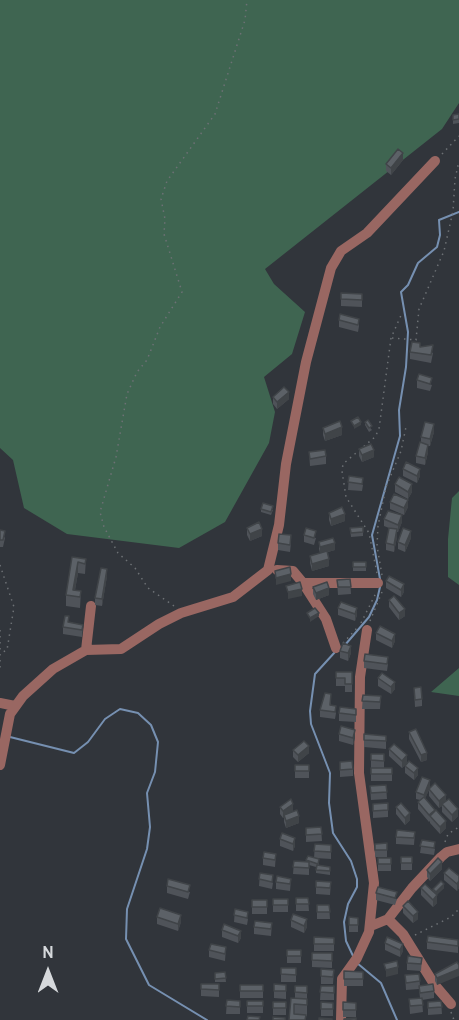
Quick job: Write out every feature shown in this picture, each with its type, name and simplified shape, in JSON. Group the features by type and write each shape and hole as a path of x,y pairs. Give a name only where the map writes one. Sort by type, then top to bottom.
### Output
{"street":[{"path":"0,765 2,734 15,706 42,677 87,650 120,649 181,613 233,597 268,570 279,525 286,464 306,362 331,268 341,251 367,233 435,162"},
{"path":"268,570 293,571 326,619 336,648"},
{"path":"303,583 382,583"},
{"path":"87,650 91,606"},
{"path":"341,1020 342,979 355,960 371,926 373,871 359,773 360,676 367,630"},
{"path":"0,703 15,706"},
{"path":"371,926 388,919 412,888 447,852 459,849"},
{"path":"388,919 407,940 434,984 450,1004"}],"path":[{"path":"181,613 148,588 135,568 118,553 104,527 100,512 116,457 127,394 137,372 147,360 160,327 182,292 164,234 165,219 161,199 167,181 215,114 245,20 247,0"},
{"path":"435,162 459,136"},
{"path":"455,141 459,144"},
{"path":"391,338 416,340 419,309 441,260 452,218 459,161"},
{"path":"336,648 342,645 367,616 382,583 369,533 346,497 342,471 343,464 375,437 379,429 391,338 402,313"},
{"path":"367,630 382,583 376,546 378,526 386,487 401,451 406,427"},
{"path":"0,565 14,607 7,650 1,653"},
{"path":"0,630 0,668"},
{"path":"447,852 445,838 459,827"},
{"path":"407,940 428,926 451,917 459,909"}],"green space":[{"path":"0,0 459,0 459,103 442,129 265,269 274,284 305,312 292,354 264,377 275,412 269,443 225,522 179,548 67,534 24,508 13,460 0,448"},
{"path":"459,491 459,585 448,577 448,539 452,498"},
{"path":"459,668 459,696 431,692"}],"building":[{"path":"459,114 459,119 453,120 453,115"},
{"path":"398,149 403,153 391,168 386,164"},
{"path":"341,293 362,294 362,300 341,299"},
{"path":"340,314 359,319 358,325 339,320"},
{"path":"412,342 420,343 420,347 433,345 431,355 410,352"},
{"path":"419,374 432,378 430,384 417,380"},
{"path":"284,387 289,392 277,402 273,397"},
{"path":"358,417 361,422 354,426 351,421"},
{"path":"368,420 372,426 369,428 365,422"},
{"path":"340,421 342,427 325,434 323,428"},
{"path":"425,422 434,424 430,439 421,437"},
{"path":"420,442 428,445 425,458 416,456"},
{"path":"371,444 374,450 362,455 359,449"},
{"path":"325,450 326,456 310,459 309,452"},
{"path":"406,462 420,469 417,476 403,469"},
{"path":"349,476 363,478 362,484 348,482"},
{"path":"399,477 412,484 408,492 395,484"},
{"path":"394,494 408,500 404,508 390,502"},
{"path":"263,503 273,506 271,512 261,509"},
{"path":"342,507 345,514 331,519 329,513"},
{"path":"388,511 402,515 398,525 384,519"},
{"path":"259,522 262,529 250,534 247,528"},
{"path":"363,527 363,532 351,533 350,528"},
{"path":"306,528 316,531 314,538 304,535"},
{"path":"389,528 397,529 394,545 386,543"},
{"path":"403,528 411,531 405,545 398,542"},
{"path":"0,530 5,531 3,540 0,540"},
{"path":"279,534 291,535 290,545 278,543"},
{"path":"333,538 335,543 320,547 319,542"},
{"path":"327,551 329,559 312,564 310,556"},
{"path":"72,557 86,559 85,564 78,562 73,590 81,591 80,597 66,595"},
{"path":"353,562 366,562 366,567 353,567"},
{"path":"290,567 291,574 276,578 275,571"},
{"path":"101,568 107,569 102,599 95,598"},
{"path":"389,576 404,584 401,590 386,581"},
{"path":"350,579 351,587 338,587 337,580"},
{"path":"300,582 302,589 288,592 286,586"},
{"path":"327,582 329,588 316,593 313,587"},
{"path":"394,596 405,609 399,613 389,600"},
{"path":"341,602 357,608 355,614 338,608"},
{"path":"315,608 319,613 310,618 307,613"},
{"path":"65,616 69,616 68,622 83,625 82,630 63,627"},
{"path":"380,626 395,634 392,641 376,633"},
{"path":"343,643 351,646 348,653 340,651"},
{"path":"365,654 388,657 387,664 364,661"},
{"path":"336,672 352,672 352,684 345,684 345,678 336,678"},
{"path":"382,673 395,682 391,687 378,678"},
{"path":"421,687 422,699 415,700 414,688"},
{"path":"325,693 331,694 330,705 336,706 335,712 320,710"},
{"path":"363,695 381,696 380,702 362,701"},
{"path":"340,707 356,709 356,715 339,713"},
{"path":"341,726 355,730 353,738 339,734"},
{"path":"416,729 427,753 421,755 409,732"},
{"path":"364,734 386,736 386,741 364,740"},
{"path":"304,741 309,746 298,755 293,750"},
{"path":"394,744 407,755 402,761 389,749"},
{"path":"371,754 384,754 384,761 371,760"},
{"path":"352,761 353,769 340,770 340,762"},
{"path":"409,761 418,768 414,773 405,766"},
{"path":"295,765 309,765 309,771 295,771"},
{"path":"371,768 392,768 392,774 371,774"},
{"path":"422,777 430,780 424,795 416,792"},
{"path":"435,783 446,795 439,801 429,789"},
{"path":"386,785 387,792 371,793 370,786"},
{"path":"424,797 435,810 429,815 418,802"},
{"path":"291,799 293,804 283,811 280,807"},
{"path":"449,799 458,809 452,815 442,804"},
{"path":"388,803 388,810 373,811 373,804"},
{"path":"401,803 410,813 405,818 396,807"},
{"path":"297,810 299,816 286,821 284,815"},
{"path":"436,810 446,821 440,827 430,816"},
{"path":"321,827 322,834 306,835 306,828"},
{"path":"397,830 415,832 414,838 396,837"},
{"path":"282,833 295,838 293,844 280,839"},
{"path":"422,840 435,842 434,848 420,846"},
{"path":"387,843 387,850 375,850 375,844"},
{"path":"315,844 331,845 331,852 314,851"},
{"path":"264,852 276,854 275,860 263,858"},
{"path":"308,856 319,859 318,864 306,860"},
{"path":"401,857 412,857 412,863 401,863"},
{"path":"378,858 391,858 391,864 378,864"},
{"path":"438,858 442,862 430,874 427,870"},
{"path":"294,861 309,862 309,868 293,867"},
{"path":"317,865 330,867 330,871 316,870"},
{"path":"449,868 459,876 457,884 444,873"},
{"path":"260,873 273,875 272,882 259,879"},
{"path":"277,876 291,879 290,884 276,882"},
{"path":"168,879 190,885 188,892 167,886"},
{"path":"316,881 331,882 330,888 316,887"},
{"path":"441,881 444,884 436,892 433,889"},
{"path":"425,884 437,895 433,900 421,888"},
{"path":"378,887 397,892 395,898 376,893"},
{"path":"296,898 308,898 309,904 296,904"},
{"path":"273,899 288,899 288,905 273,905"},
{"path":"252,900 267,900 267,907 252,907"},
{"path":"408,901 418,912 413,916 403,906"},
{"path":"317,905 329,905 330,912 317,912"},
{"path":"160,908 181,915 178,924 157,917"},
{"path":"235,909 248,912 247,918 234,915"},
{"path":"293,914 307,919 304,926 291,920"},
{"path":"349,917 358,918 358,925 349,925"},
{"path":"255,921 272,923 271,929 254,927"},
{"path":"224,924 241,931 238,936 222,930"},
{"path":"428,936 458,940 458,946 427,942"},
{"path":"314,937 334,938 334,944 314,944"},
{"path":"387,937 403,944 400,950 385,943"},
{"path":"211,944 226,947 225,954 209,950"},
{"path":"287,950 301,950 301,956 287,956"},
{"path":"312,953 332,953 332,961 312,960"},
{"path":"408,956 422,958 421,964 407,963"},
{"path":"397,961 398,967 386,970 384,964"},
{"path":"457,962 459,969 437,978 435,974"},
{"path":"281,968 296,968 296,975 281,974"},
{"path":"321,969 334,970 333,977 321,976"},
{"path":"344,971 363,972 363,979 344,979"},
{"path":"225,972 226,978 215,979 215,973"},
{"path":"419,974 420,981 406,983 405,975"},
{"path":"201,984 219,984 219,990 201,989"},
{"path":"274,984 286,985 286,991 274,991"},
{"path":"433,984 434,991 420,993 419,986"},
{"path":"240,985 263,985 263,991 240,991"},
{"path":"295,986 307,986 307,993 295,992"},
{"path":"321,986 334,986 334,993 320,992"},
{"path":"291,998 307,999 307,1005 294,1004 294,1014 306,1015 305,1020 289,1020"},
{"path":"422,998 423,1005 410,1006 409,999"},
{"path":"227,1000 240,1001 240,1007 226,1006"},
{"path":"247,1001 263,1001 263,1006 247,1006"},
{"path":"441,1001 442,1007 428,1008 428,1002"},
{"path":"273,1002 286,1002 286,1008 273,1008"},
{"path":"321,1002 333,1003 333,1009 321,1009"},
{"path":"343,1002 356,1003 356,1010 343,1010"},
{"path":"248,1016 260,1017 259,1020 247,1020"},
{"path":"273,1017 285,1018 285,1020 273,1020"}],"waterway":[{"path":"380,579 372,535 400,436 399,410 406,367 408,332 401,292 408,285 418,263 437,247 440,235 439,220 459,212"},
{"path":"345,645 369,617 380,587"},
{"path":"335,652 315,674 310,711 311,724 330,773 329,803 333,833 351,861 357,879 357,887 348,904 344,922 346,941 354,958"},
{"path":"10,737 74,753 88,742 105,719 120,709 138,713 151,725 158,742 155,772 147,793 150,827 147,849 127,909 126,939 149,985 207,1020"},
{"path":"357,963 381,983 397,1020"}]}
